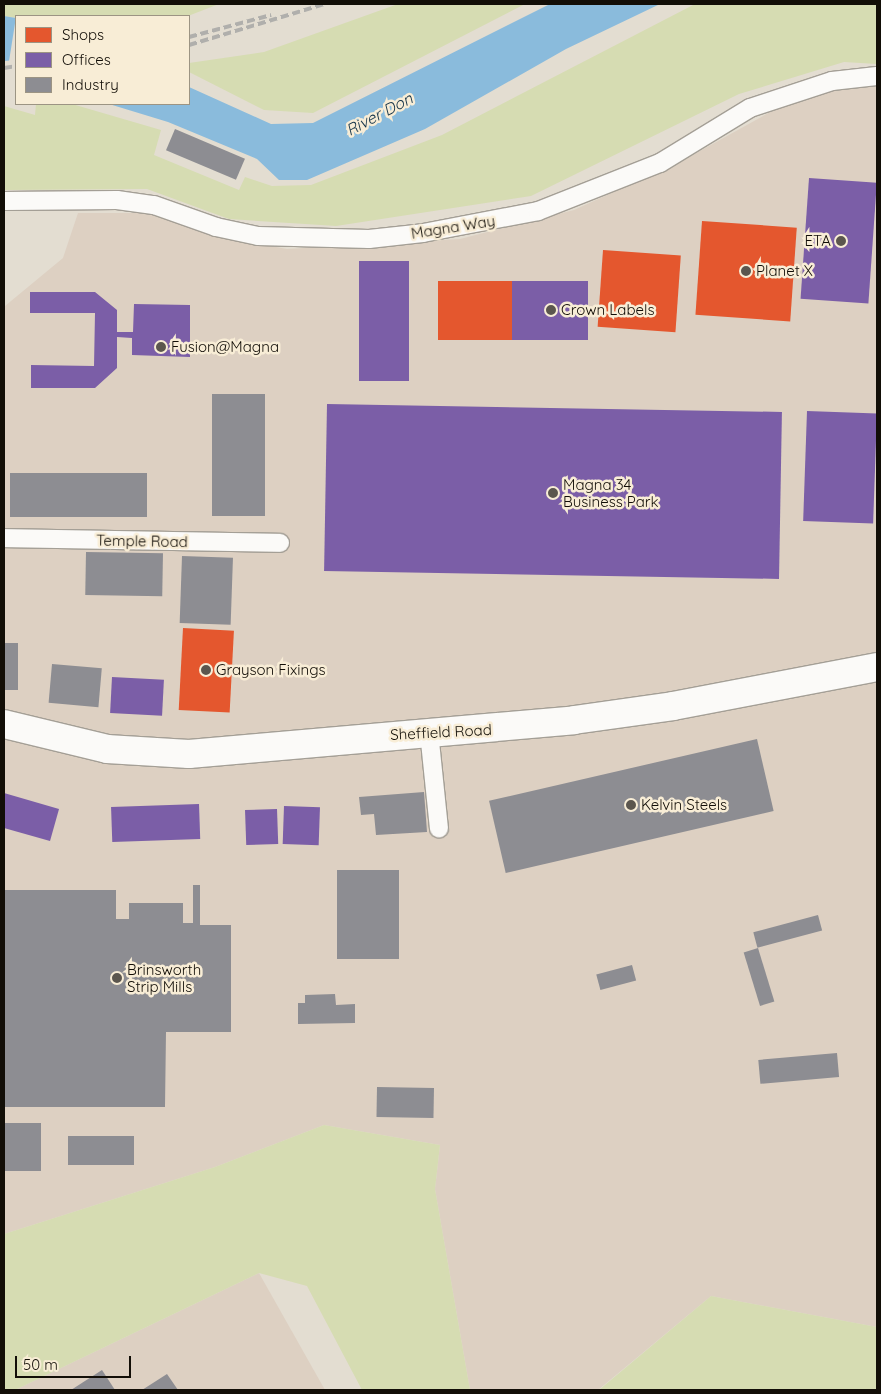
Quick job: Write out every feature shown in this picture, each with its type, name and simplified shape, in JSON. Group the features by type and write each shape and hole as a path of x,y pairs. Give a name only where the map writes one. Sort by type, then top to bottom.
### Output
{"main road":[{"name":"Sheffield Road","path":"4,724 107,749 189,754 429,732 500,729 674,706 877,666"}],"street":[{"name":"Magna Way","path":"4,201 117,200 154,205 216,228 258,236 369,239 423,233 538,211 660,164 750,108 832,81 877,76"},
{"name":"Temple Road","path":"4,538 280,543"},
{"path":"429,732 439,828"}],"shaded area":[{"path":"864,83 877,84 877,1327 711,1296 598,1390 470,1390 435,1189 440,1145 324,1125 215,1167 4,1234 5,306 63,258 78,213 146,213 215,236 287,249 460,239 574,210 682,161 790,101"},
{"path":"259,1273 325,1390 15,1390"}],"green space":[{"path":"4,4 219,4 190,15 15,15 15,18 4,16"},
{"path":"398,4 525,4 313,113 264,110 190,73 190,63 264,52"},
{"path":"695,4 877,4 877,64 844,62 739,94 531,196 336,226 229,219 147,189 4,190 4,106 35,115 36,105 75,105 161,130 154,155 239,190 245,177 272,186 311,185 442,135"},
{"path":"324,1125 440,1145 435,1189 470,1390 362,1390 307,1286 259,1273 15,1390 4,1390 4,1234 215,1167"},
{"path":"711,1296 877,1327 877,1390 599,1390"}],"water":[{"name":"River Don","path":"550,4 660,4 566,49 425,129 307,180 279,180 257,159 168,122 112,105 190,105 190,87 271,124 313,123"},
{"path":"4,16 15,18 6,78 4,78"}],"pier":[{"path":"15,60 15,82 4,79 4,61"}],"building: Shops":[{"name":"Planet X","path":"702,221 797,228 790,321 695,315"},
{"path":"603,250 681,255 675,332 598,327"},
{"path":"438,281 512,281 512,340 438,340"},
{"name":"Grayson Fixings","path":"183,628 234,631 230,713 179,710"}],"building: Offices":[{"name":"ETA","path":"809,178 877,183 868,303 801,299"},
{"path":"359,261 409,261 409,381 359,381"},
{"name":"Crown Labels","path":"512,281 588,281 588,340 512,340"},
{"name":"Fusion@Magna","path":"30,292 95,292 117,310 117,332 133,332 134,304 190,305 190,357 132,355 132,338 117,337 117,368 95,388 31,388 31,365 94,366 95,313 30,313"},
{"name":"Magna 34 Business Park","path":"327,404 782,412 779,579 324,571"},
{"path":"807,411 877,413 873,523 803,521"},
{"path":"112,677 164,680 162,716 110,713"},
{"path":"4,793 59,809 50,841 4,828"},
{"path":"199,804 200,839 112,842 111,807"},
{"path":"284,806 320,807 319,845 283,844"},
{"path":"277,809 278,844 246,845 245,810"}],"building: Industry":[{"path":"175,129 245,159 236,180 166,150"},
{"path":"212,394 265,394 265,516 212,516"},
{"path":"10,473 147,473 147,517 10,517"},
{"path":"86,552 163,553 162,596 85,595"},
{"path":"182,556 233,558 231,625 180,623"},
{"path":"4,643 18,643 18,690 4,690"},
{"path":"52,664 102,668 98,707 49,703"},
{"name":"Kelvin Steels","path":"757,739 774,811 506,873 489,801"},
{"path":"424,792 427,832 376,835 374,814 361,815 359,797"},
{"path":"337,870 399,870 399,959 337,959"},
{"name":"Brinsworth Strip Mills","path":"193,885 200,885 200,925 231,925 231,1032 166,1032 165,1107 4,1107 4,890 116,890 116,919 129,919 129,903 183,903 183,923 193,923"},
{"path":"818,915 822,930 757,948 753,932"},
{"path":"758,948 774,1002 760,1006 744,952"},
{"path":"632,965 636,980 600,990 596,975"},
{"path":"335,994 336,1005 355,1004 355,1023 298,1024 298,1003 305,1003 305,995"},
{"path":"837,1053 839,1077 760,1084 758,1060"},
{"path":"377,1087 434,1088 433,1118 376,1117"},
{"path":"4,1123 41,1123 41,1171 4,1171"},
{"path":"68,1136 134,1136 134,1165 68,1165"},
{"path":"102,1370 115,1390 71,1390"},
{"path":"167,1374 178,1390 142,1390"}],"railway":[{"path":"190,45 325,4"},
{"path":"190,37 271,15"},
{"path":"4,68 15,66"}],"place":[{"name":"ETA","path":"841,241"},
{"name":"Planet X","path":"746,271"},
{"name":"Crown Labels","path":"551,310"},
{"name":"Fusion@Magna","path":"161,347"},
{"name":"Magna 34 Business Park","path":"553,493"},
{"name":"Grayson Fixings","path":"206,670"},
{"name":"Kelvin Steels","path":"631,805"},
{"name":"Brinsworth Strip Mills","path":"117,978"}]}
